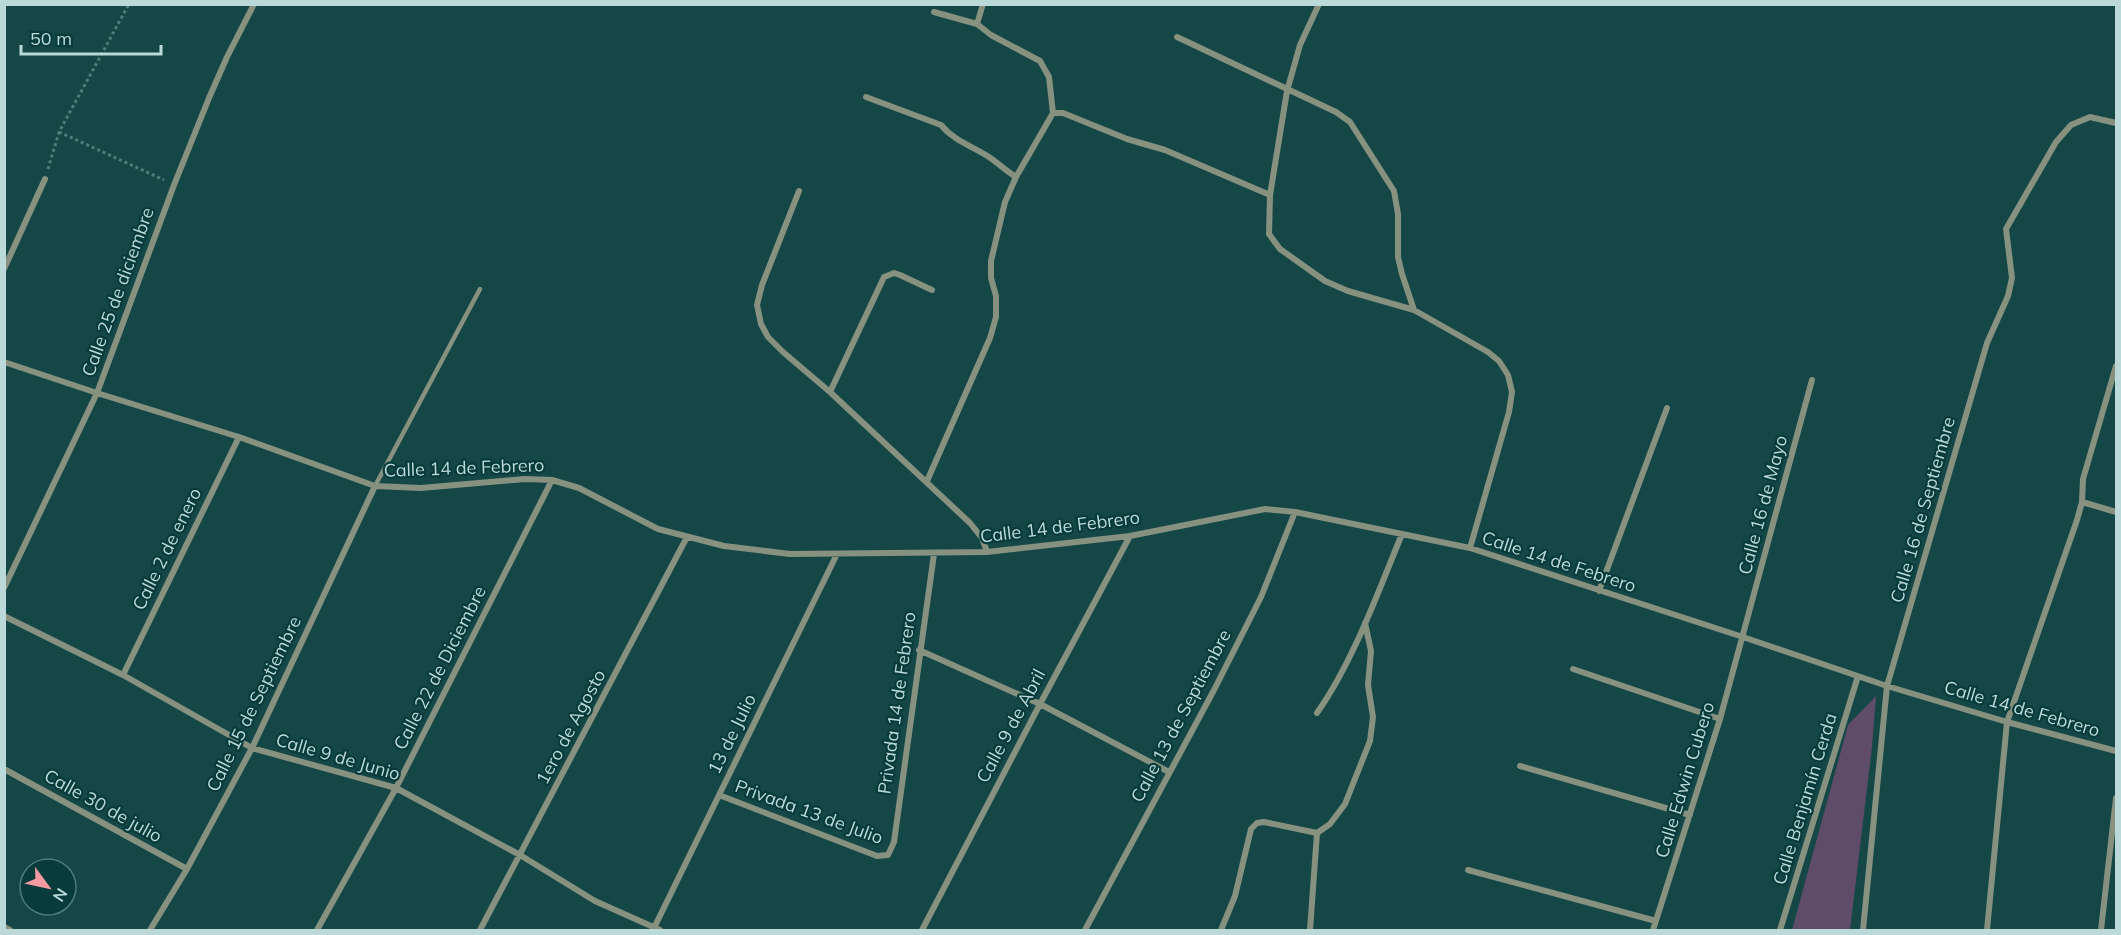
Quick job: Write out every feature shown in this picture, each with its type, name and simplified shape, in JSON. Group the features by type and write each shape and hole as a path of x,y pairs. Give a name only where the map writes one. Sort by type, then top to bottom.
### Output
{"street":[{"name":"Calle 25 de diciembre","path":"4,588 97,393 174,185 227,57 254,4"},
{"path":"977,24 983,4"},
{"path":"1319,4 1300,45 1287,91 1270,195 1269,234 1274,242 1295,261 1337,287 1414,310 1488,352 1499,361 1509,375 1512,392 1509,412 1470,548"},
{"path":"927,482 990,338 996,317 996,296 991,278 991,261 1005,202 1016,177 1053,113 1049,77 1040,62 991,35 977,24 934,12"},
{"path":"1177,37 1287,91 1336,112 1350,122 1394,190 1398,214 1398,257 1414,310"},
{"path":"866,98 941,125 948,134 988,156 1016,177"},
{"path":"1053,113 1063,113 1127,139 1165,150 1270,195"},
{"name":"Calle 16 de Septiembre","path":"1863,930 1887,686 1987,343 2008,296 2012,278 2006,229 2056,142 2072,125 2090,117 2116,123"},
{"path":"4,269 45,179"},
{"path":"799,191 762,285 758,305 761,324 768,337 970,523 982,538 987,552"},
{"path":"830,392 884,277 894,273 932,290"},
{"name":"Calle 14 de Febrero","path":"4,362 238,437 375,486 422,488 525,479 552,480 579,488 658,529 724,546 790,554 987,552 1130,536 1264,509 1295,512 1470,548 1887,686 2007,722 2116,751"},
{"path":"1987,930 2007,722 2082,502 2084,479 2116,366"},
{"name":"Calle 16 de Mayo","path":"1743,637 1812,380"},
{"path":"1599,591 1667,408"},
{"name":"Calle 2 de enero","path":"123,675 238,437"},
{"name":"Calle 22 de Diciembre","path":"317,930 396,788 552,480"},
{"name":"Calle 15 de Septiembre","path":"150,930 187,869 252,748 375,486"},
{"path":"2082,502 2116,512"},
{"name":"Calle 13 de Septiembre","path":"1085,930 1214,690 1261,597 1295,512"},
{"path":"1317,713 1328,698 1365,622 1402,534"},
{"name":"Calle 9 de Abril","path":"922,930 1130,536"},
{"name":"1ero de Agosto","path":"480,930 687,537"},
{"name":"13 de Julio","path":"657,929 837,554"},
{"name":"Privada 14 de Febrero","path":"888,855 894,842 934,554"},
{"name":"Calle 9 de Junio","path":"4,616 123,675 252,748 396,788 520,855 595,902 657,929"},
{"path":"1221,930 1240,878 1251,829 1257,823 1264,822 1317,833 1330,824 1345,804 1370,741 1373,717 1368,685 1371,651 1365,622"},
{"name":"Calle Edwin Cubero","path":"1653,930 1720,719 1743,637"},
{"path":"919,650 1040,704 1169,771"},
{"path":"1573,669 1720,719"},
{"name":"Calle Benjamín Cerda","path":"1780,930 1858,676"},
{"path":"1520,766 1690,815"},
{"name":"Calle 30 de julio","path":"4,769 187,869"},
{"name":"Privada 13 de Julio","path":"720,795 877,856 888,855"},
{"path":"2101,930 2116,798"},
{"path":"1310,930 1317,833"},
{"path":"1468,870 1656,921"},
{"path":"4,927 10,930"}],"lane":[{"path":"375,486 480,289"}],"path":[{"path":"45,179 59,132 129,4"},
{"path":"59,132 174,185"}],"shaded area":[{"path":"1876,696 1850,930 1792,930 1848,725"}]}
